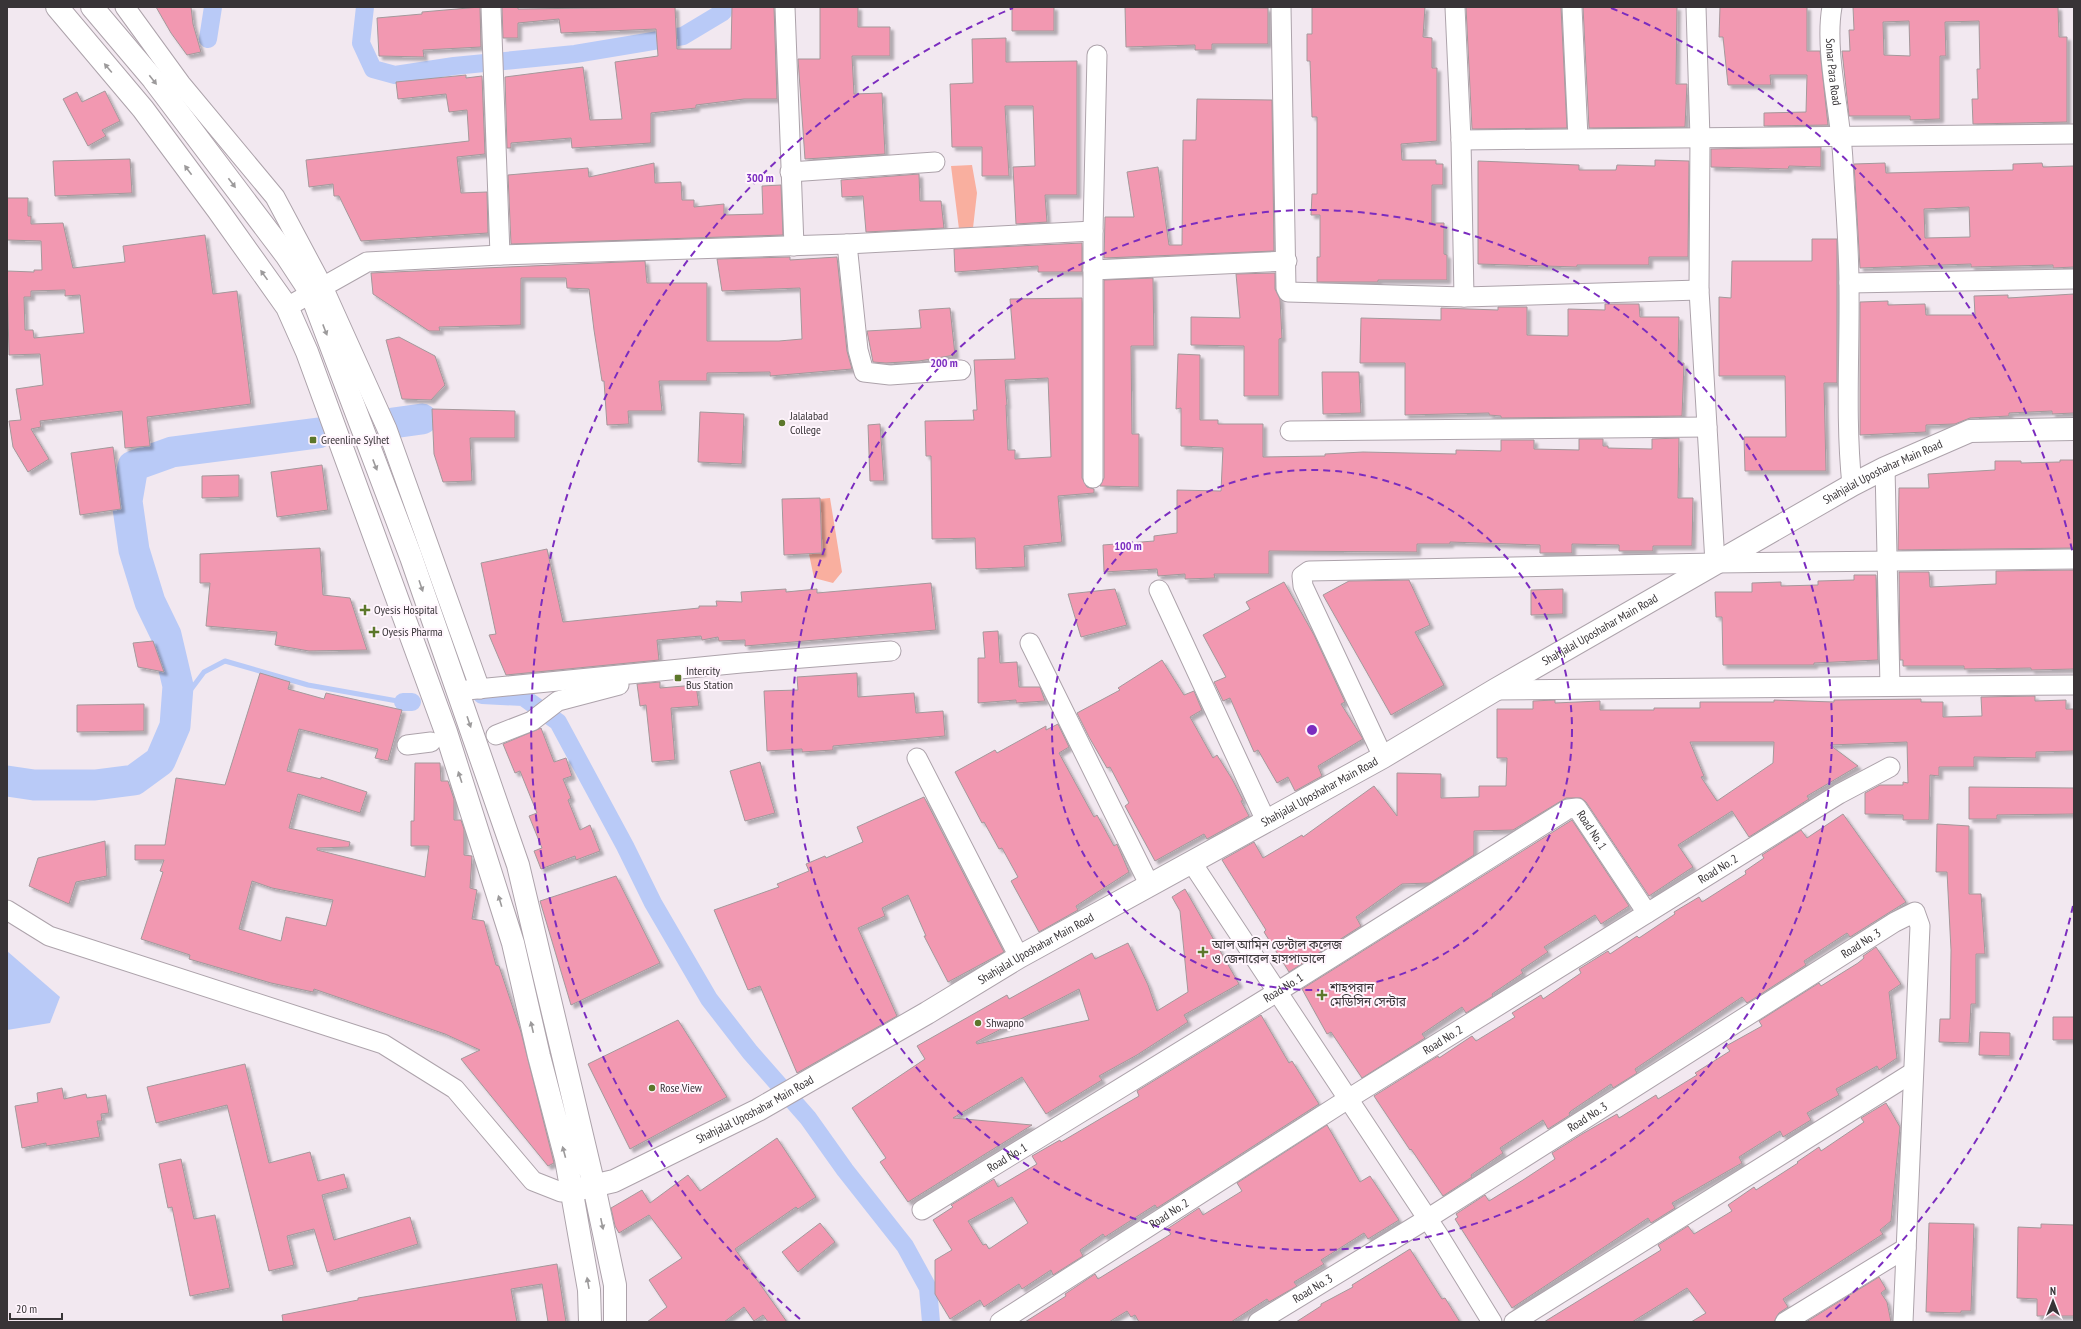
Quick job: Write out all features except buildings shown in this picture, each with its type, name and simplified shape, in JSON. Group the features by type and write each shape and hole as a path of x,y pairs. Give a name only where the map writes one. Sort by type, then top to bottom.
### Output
{"main road":[{"path":"57,7 142,109 218,210 287,307 315,374 424,669 513,943 572,1191 589,1290 590,1321"},
{"path":"92,7 162,92 286,254 317,290 518,866 594,1186 615,1285 616,1321"},
{"name":"Shahjalal Uposhahar Main Road","path":"572,1191 614,1181 758,1110 927,1013 1019,957 1383,757 1495,690 1852,485 1886,468 1970,431 2074,429"}],"street":[{"path":"125,7 181,84 275,198 317,290 387,430 480,689"},
{"path":"491,7 491,48 500,254"},
{"path":"785,7 790,172 794,246"},
{"path":"1281,7 1287,261 1286,288 1288,292 1464,297 1699,290"},
{"path":"1455,7 1461,140 1464,297"},
{"path":"1572,7 1578,138"},
{"path":"1696,7 1700,138 1699,290 1715,563"},
{"name":"Sonar Para Road","path":"1832,7 1830,21 1832,62 1842,136 1849,283 1849,455 1852,485"},
{"path":"1093,478 1093,231 1096,55"},
{"path":"1461,140 2074,134"},
{"path":"790,172 935,162"},
{"path":"287,307 367,262 500,254 847,244 1093,231"},
{"path":"847,244 858,350 864,372 890,375 961,370"},
{"path":"1093,270 1287,261"},
{"path":"1849,283 2074,279"},
{"path":"1290,431 1707,427"},
{"path":"1886,468 1890,686"},
{"path":"1383,757 1303,586 1302,576 1309,571 1715,563 2074,559"},
{"path":"1159,590 1266,820"},
{"path":"1030,643 1150,886"},
{"path":"458,691 741,663 891,651"},
{"path":"496,735 532,720 558,701 644,678 723,672 741,663"},
{"path":"1495,690 2074,685"},
{"path":"407,745 431,742"},
{"path":"917,758 1019,957"},
{"name":"Road No. 2","path":"1000,1322 1348,1099 1839,794 1890,767"},
{"name":"Road No. 1","path":"922,1210 1277,992 1568,809 1577,808 1647,913"},
{"path":"1192,863 1427,1219 1492,1322"},
{"path":"7,910 49,936 382,1044 455,1089 533,1181 560,1192 572,1191"},
{"name":"Road No. 3","path":"1258,1322 1427,1219 1888,926 1915,912 1920,926 1912,1073"},
{"path":"1903,1322 1912,1073"},
{"path":"1514,1322 1912,1073"},
{"path":"1785,1322 1906,1248"},
{"path":"590,1321 616,1321"}],"shaded area":[{"path":"972,165 977,193 973,228 959,229 951,166"},
{"path":"830,498 842,572 833,583 814,578 798,501"}],"water":[{"path":"7,951 60,997 50,1023 7,1030"}],"waterway":[{"path":"208,39 213,7"},
{"path":"365,7 361,43 373,69 395,75 454,66 575,54 683,36 723,12 724,7"},
{"path":"393,423 422,419"},
{"path":"7,781 34,785 95,785 134,780 160,761 175,726 178,686 166,635 150,602 134,550 127,501 133,466 172,452 318,433"},
{"path":"177,708 204,672 225,661 308,685 403,702"},
{"path":"482,695 523,697 558,722 625,846 653,903 709,999 750,1052 808,1118 845,1170 905,1246 928,1288 931,1322"},
{"path":"403,702 412,702"}],"place":[{"name":"Jalalabad College","path":"782,423"},
{"name":"Greenline Sylhet","path":"313,440"},
{"name":"Oyesis Hospital","path":"365,610"},
{"name":"Oyesis Pharma","path":"374,632"},
{"name":"Intercity Bus Station","path":"678,678"},
{"name":"আল আমিন ডেন্টাল কলেজ ও জেনারেল হাসপাতালে","path":"1203,952"},
{"name":"শাহপরান মেডিসিন সেন্টার","path":"1322,995"},
{"name":"Shwapno","path":"978,1023"},
{"name":"Rose View","path":"652,1088"}]}
